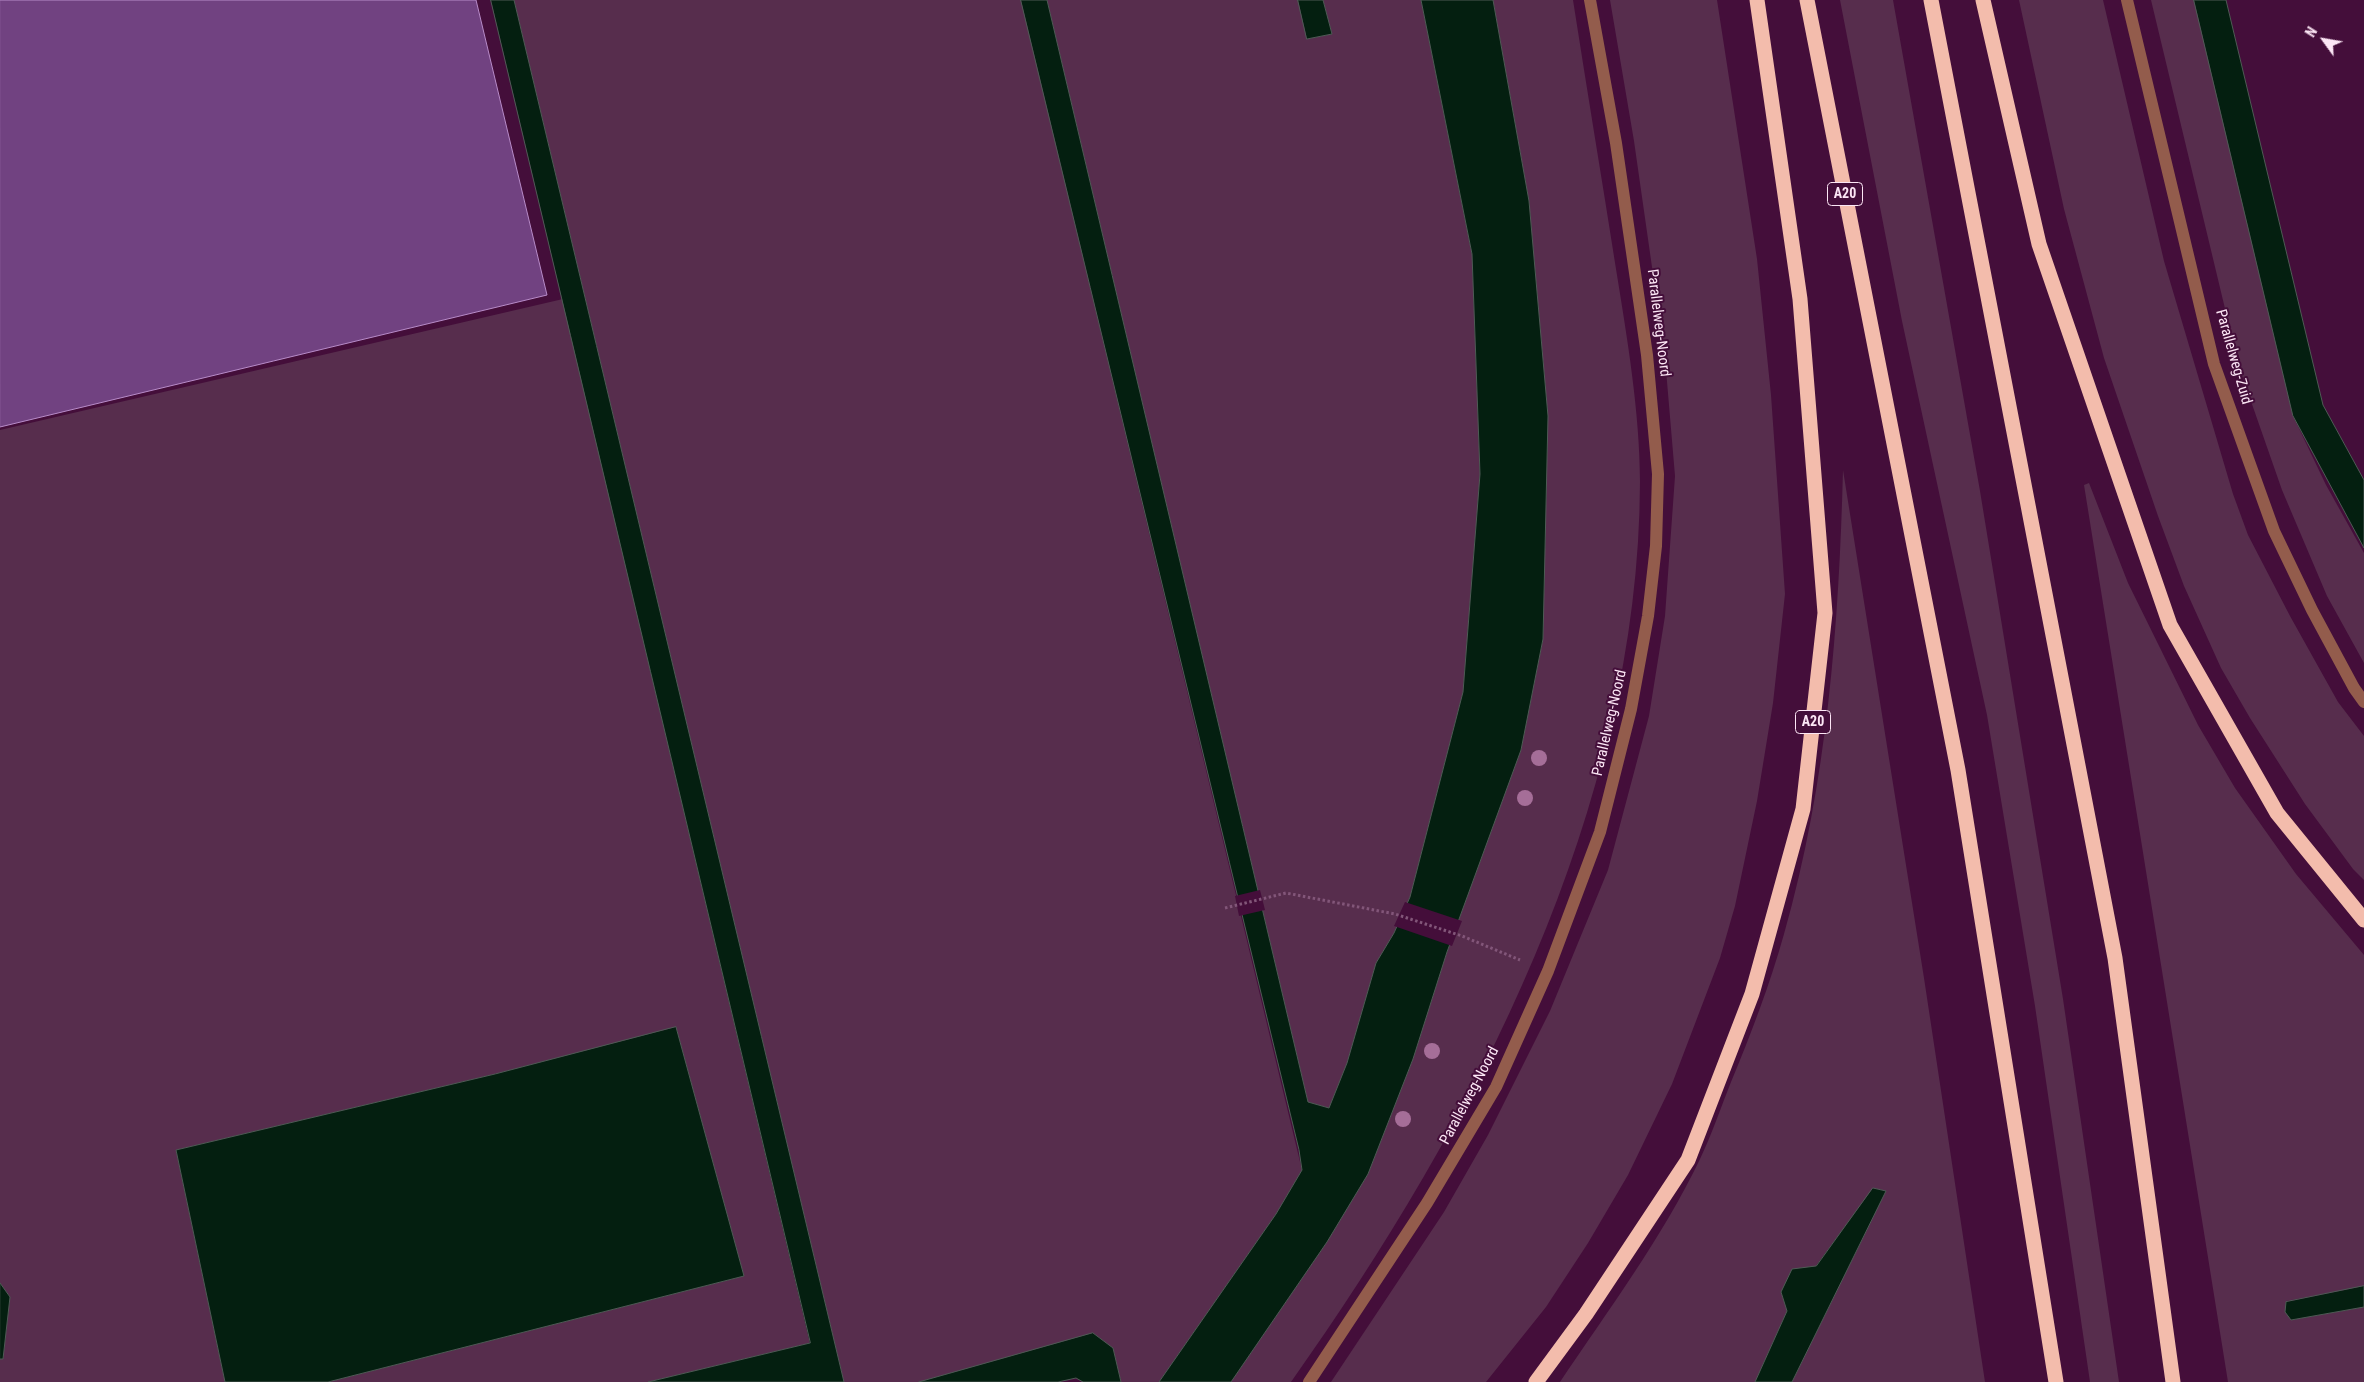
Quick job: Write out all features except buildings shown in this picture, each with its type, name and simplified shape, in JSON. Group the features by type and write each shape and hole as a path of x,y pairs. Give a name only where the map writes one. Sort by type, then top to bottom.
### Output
{"highway":[{"name":"A20","path":"1536,1382 1586,1314 1688,1160 1752,994 1803,809 1825,613 1800,299 1757,0"},
{"name":"A20","path":"1807,0 1958,770 2056,1382"},
{"path":"1931,0 2115,958 2174,1382"},
{"path":"1983,0 2040,244 2170,625 2277,813 2364,920"}],"street":[{"name":"Parallelweg-Noord","path":"1309,1382 1422,1212 1496,1087 1548,971 1600,832 1631,709 1648,616 1656,546 1658,474 1648,355 1616,143 1590,0"},
{"name":"Parallelweg-Zuid","path":"2128,0 2214,364 2274,531 2312,610 2354,688 2364,702"}],"path":[{"path":"1225,908 1286,893 1395,914 1464,937 1548,971"}],"shaded area":[{"path":"491,0 514,0 844,1382 648,1382 810,1343"},
{"path":"514,0 1021,0 1302,1170 1276,1214 1159,1382 1121,1382 1113,1348 1093,1333 919,1382 844,1382"},
{"path":"1021,0 1047,0 1308,1102 1329,1108 1347,1063 1376,963 1394,933 1410,897 1463,692 1480,474 1472,254 1421,0 1493,0 1529,201 1548,416 1543,639 1521,750 1447,952 1413,1059 1368,1174 1327,1242 1231,1382 1159,1382 1276,1214 1302,1170 1299,1150"},
{"path":"1047,0 1298,0 1307,39 1332,34 1323,0 1421,0 1472,254 1480,474 1463,692 1410,897 1394,933 1376,963 1347,1063 1329,1108 1308,1102"},
{"path":"1298,0 1323,0 1332,34 1307,39"},
{"path":"1493,0 1573,0 1628,348 1638,429 1640,482 1632,604 1611,724 1578,841 1534,957 1482,1069 1423,1178 1359,1282 1291,1382 1231,1382 1327,1242 1368,1174 1413,1059 1447,952 1521,750 1543,639 1548,416 1529,201"},
{"path":"1610,0 1717,0 1757,259 1771,395 1785,594 1773,703 1757,801 1735,906 1720,958 1672,1084 1628,1175 1588,1243 1546,1307 1486,1382 1331,1382 1444,1212 1488,1135 1550,1011 1608,870 1649,716 1665,616 1675,476 1665,358 1634,141"},
{"path":"1840,0 1893,0 1980,491 2063,999 2119,1382 2090,1382 2035,1006 1987,715 1902,321"},
{"path":"2019,0 2103,0 2164,261 2233,494 2248,535 2290,616 2338,702 2364,736 2364,880 2353,869 2305,804 2250,718 2221,668 2184,586 2104,358 2064,209"},
{"path":"2151,0 2194,0 2293,416 2326,485 2364,553 2364,663 2327,596 2282,490 2239,367"},
{"path":"2194,0 2226,0 2323,405 2364,480 2364,548 2293,416"},
{"path":"563,299 810,1343 648,1382 328,1382 744,1276 676,1027 495,1074 176,1150 225,1382 0,1382 0,1359 3,1359 10,1297 0,1283 0,430"},
{"path":"1843,470 1924,978 1985,1382 1792,1382 1886,1191 1873,1188 1816,1266 1781,1292 1787,1311 1755,1382 1560,1382 1652,1245 1700,1159 1753,1027 1779,953 1799,877 1821,762 1834,645"},
{"path":"2089,483 2128,583 2198,725 2235,788 2296,874 2364,955 2364,1286 2286,1301 2291,1320 2364,1307 2364,1382 2228,1382 2084,485"},
{"path":"676,1027 744,1276 328,1382 225,1382 176,1150 495,1074"},
{"path":"1873,1188 1886,1191 1792,1382 1755,1382 1787,1311 1781,1292 1792,1269 1816,1266"},
{"path":"0,1283 10,1297 3,1359 0,1359"},
{"path":"2364,1286 2364,1307 2291,1320 2285,1312 2286,1302"},
{"path":"1093,1333 1113,1348 1121,1382 1083,1382 1076,1378 1058,1382 919,1382"}],"pier":[{"path":"1260,890 1265,910 1239,916 1235,896"},
{"path":"1405,902 1462,921 1452,946 1394,926"}]}
